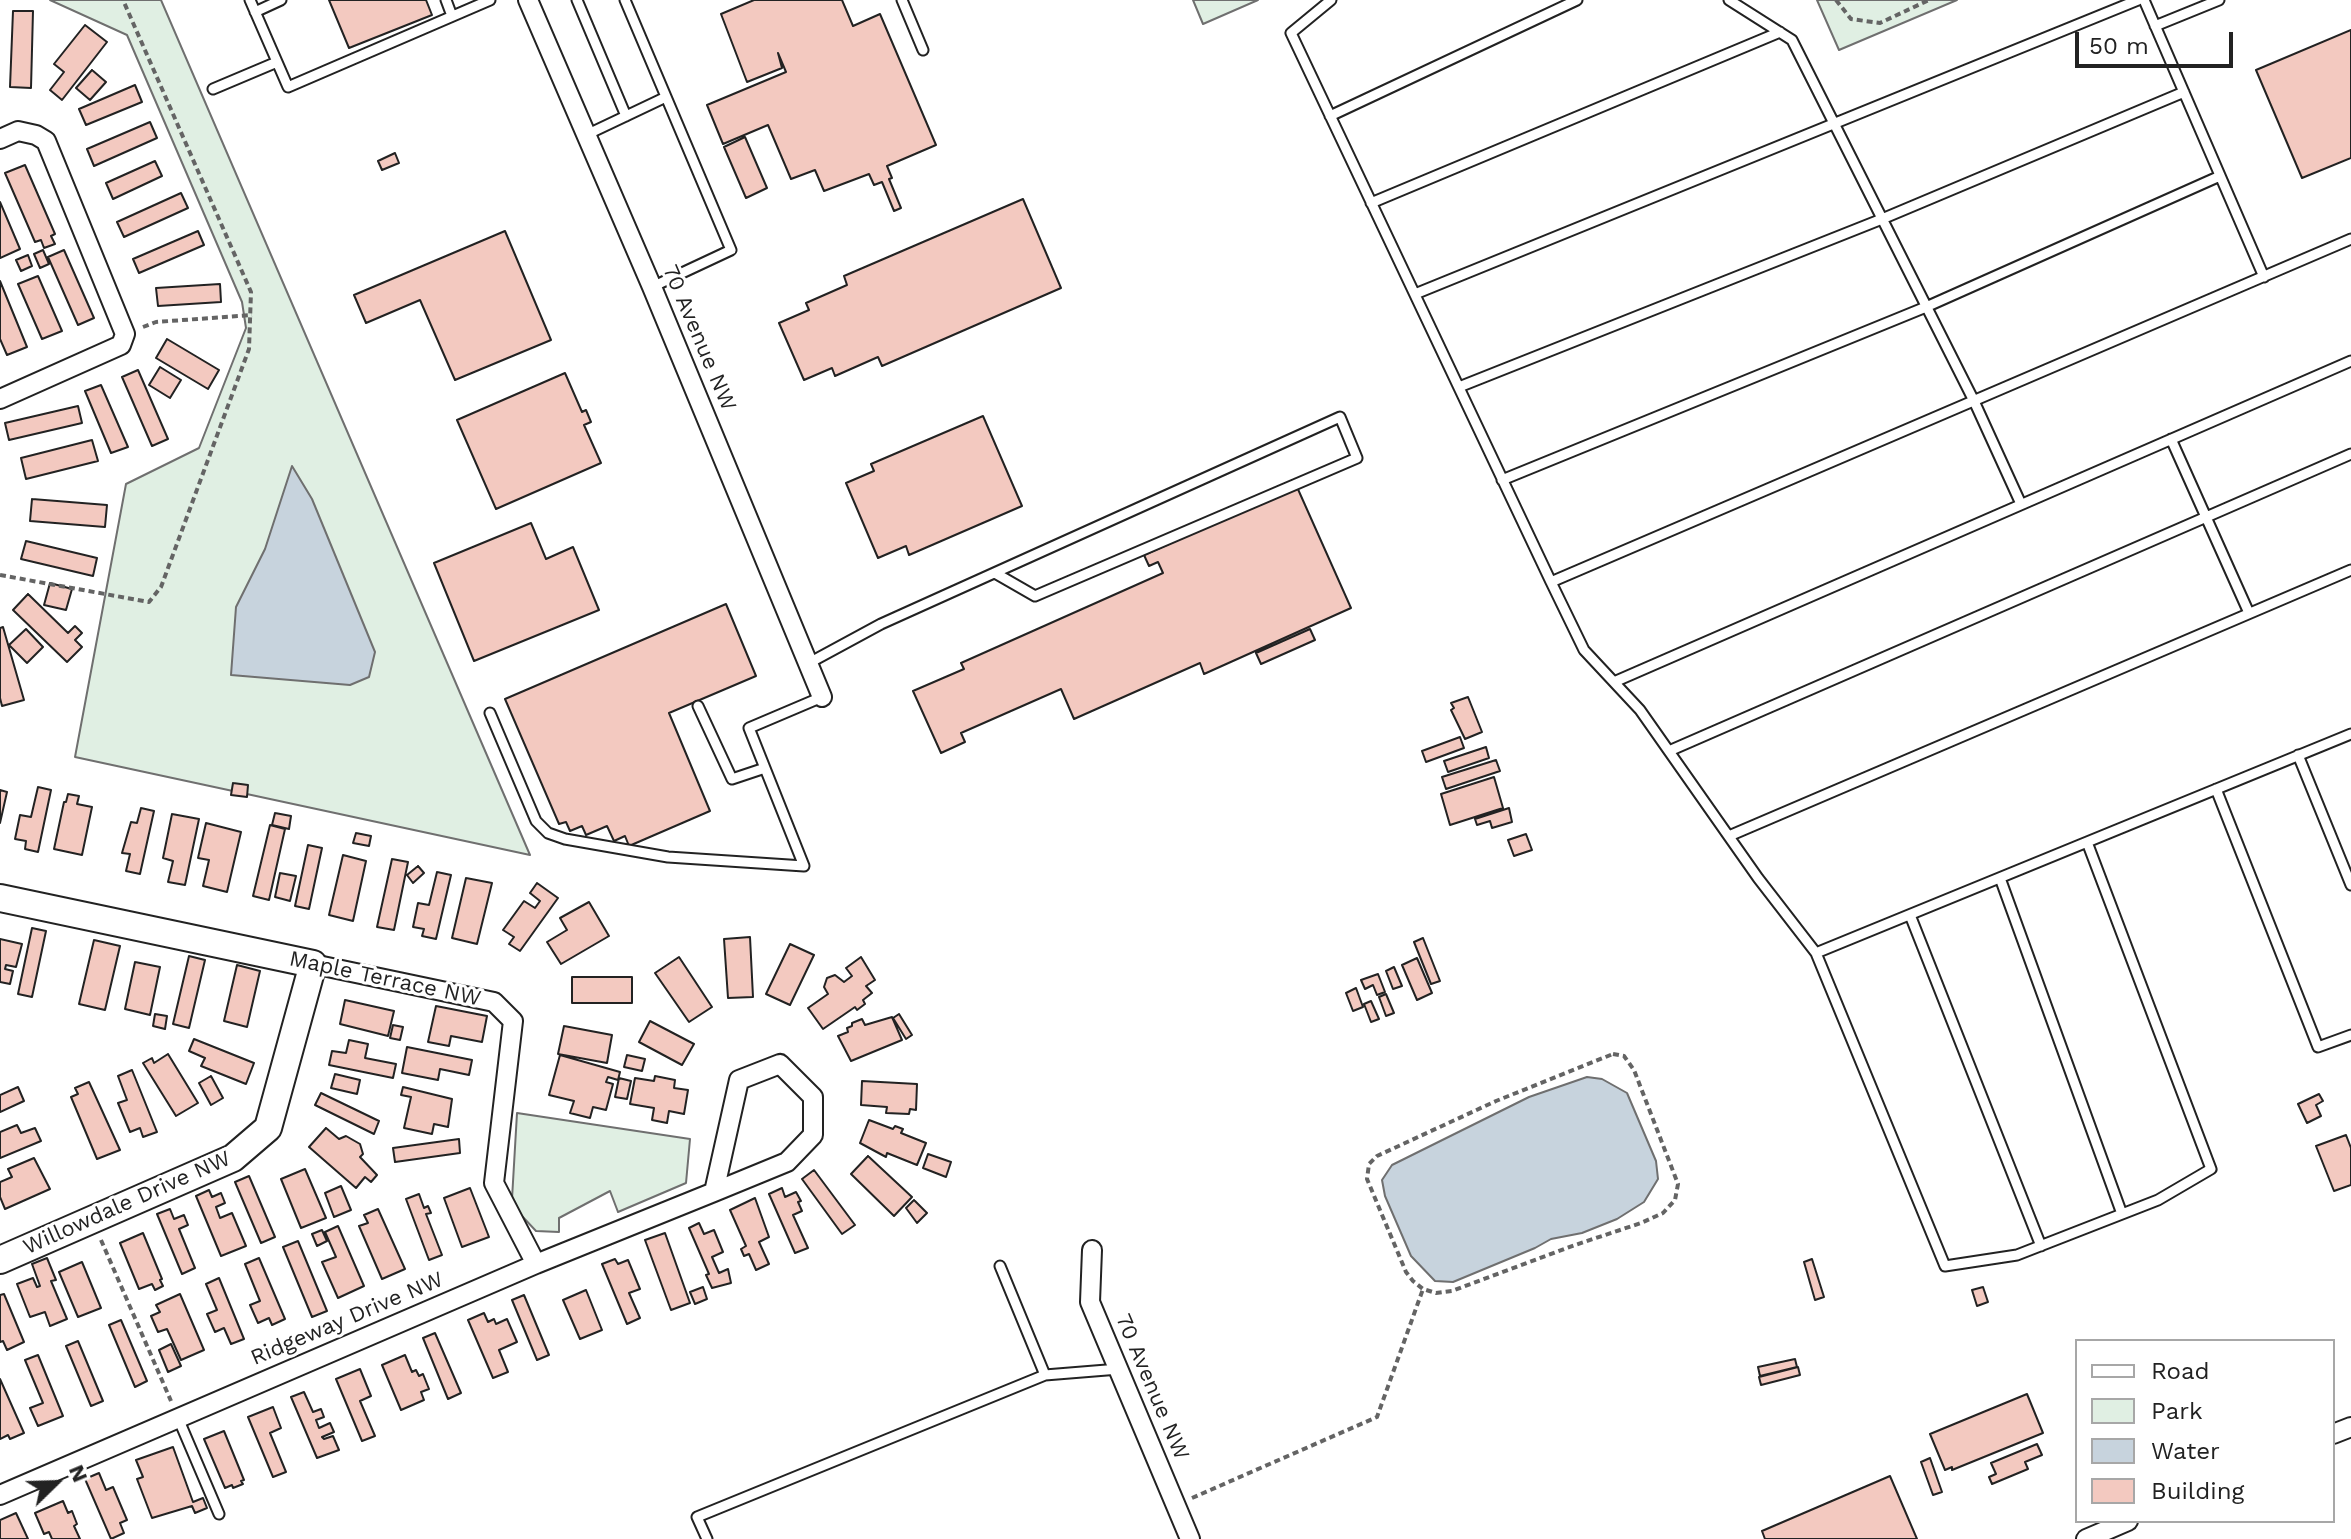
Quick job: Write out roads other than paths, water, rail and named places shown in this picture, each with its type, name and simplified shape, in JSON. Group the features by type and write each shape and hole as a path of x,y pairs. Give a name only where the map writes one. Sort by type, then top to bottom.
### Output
{"street":[{"name":"70 Avenue NW","path":"528,0 652,287 822,697"},
{"path":"0,139 18,131 46,141 125,334 121,345 0,399"},
{"name":"Maple Terrace NW","path":"0,898 494,1002 513,1021 494,1183 536,1264"},
{"name":"Willowdale Drive NW","path":"0,1260 233,1158 268,1128 313,964"},
{"name":"Ridgeway Drive NW","path":"0,1495 536,1264 714,1192 787,1162 813,1135 813,1097 780,1064 739,1080 714,1192"},
{"name":"70 Avenue NW","path":"1092,1250 1090,1302 1190,1539"},
{"path":"2086,1539 2123,1523"}],"lane":[{"path":"250,0 288,87 490,0"},
{"path":"255,12 281,0"},
{"path":"446,0 452,16"},
{"path":"577,0 626,116"},
{"path":"625,0 731,250 652,287"},
{"path":"902,0 923,50"},
{"path":"1331,0 1291,33 1551,582 1584,650 1640,710 1816,953 1945,1266 2017,1255 2158,1200 2211,1169 2087,842"},
{"path":"1330,116 1577,0"},
{"path":"1729,0 1792,40 1974,401 2021,504"},
{"path":"1415,294 2141,0 2264,277"},
{"path":"2155,26 2219,0"},
{"path":"1371,203 1780,32"},
{"path":"213,89 277,62"},
{"path":"1459,387 1882,219 2184,92"},
{"path":"586,135 666,97"},
{"path":"1502,480 1926,307 2220,176"},
{"path":"1551,582 2351,239"},
{"path":"1614,682 2351,361"},
{"path":"809,663 881,624 1340,417 1357,458 1035,596 995,573"},
{"path":"2171,439 2249,613"},
{"path":"1669,751 2351,454"},
{"path":"1729,836 2351,570"},
{"path":"490,713 536,821 548,833 565,839 668,857 804,866 749,728 822,697"},
{"path":"698,706 732,779 765,768"},
{"path":"1816,953 2351,734"},
{"path":"2298,755 2351,885"},
{"path":"2216,789 2318,1047 2351,1035"},
{"path":"2000,878 2122,1214"},
{"path":"1910,915 2041,1246"},
{"path":"1000,1266 1045,1375"},
{"path":"707,1539 697,1517 1045,1375 1119,1369"},
{"path":"178,1418 219,1514"}],"water":[{"path":"292,466 312,499 375,652 369,677 350,685 231,675 236,607 265,549"},
{"path":"1587,1077 1602,1079 1627,1093 1656,1161 1658,1179 1644,1202 1617,1219 1582,1233 1551,1239 1453,1282 1435,1281 1411,1256 1385,1196 1382,1180 1392,1165 1529,1097"}]}
